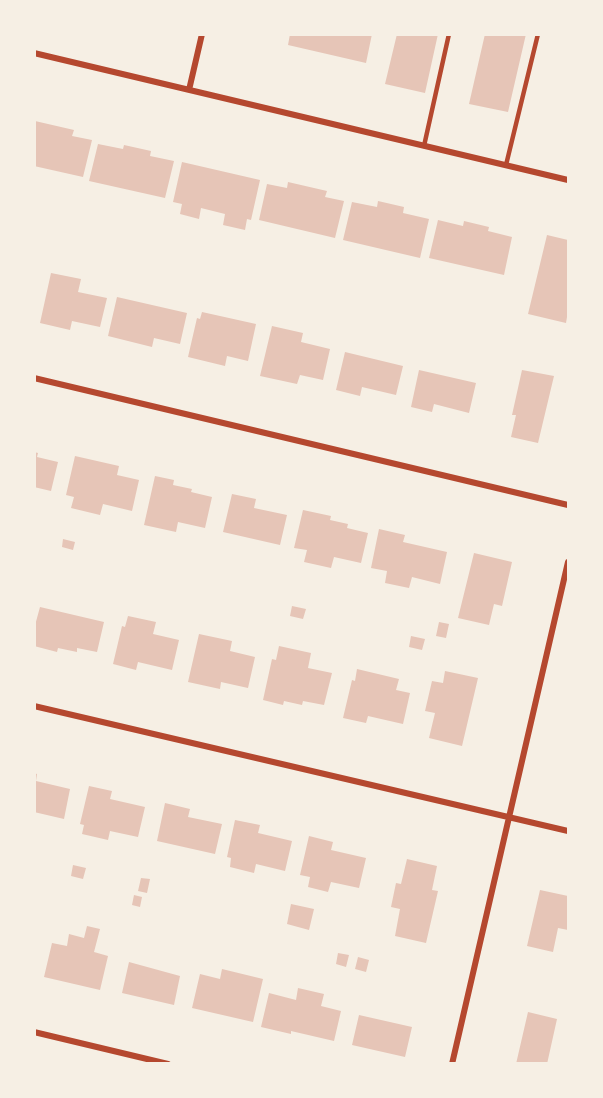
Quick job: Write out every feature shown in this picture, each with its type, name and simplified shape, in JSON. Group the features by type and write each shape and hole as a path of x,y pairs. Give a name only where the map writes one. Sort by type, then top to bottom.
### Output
{"street":[{"path":"189,90 202,34"},
{"path":"34,53 568,180"},
{"path":"34,378 568,505"},
{"path":"452,1064 568,562"},
{"path":"34,706 568,831"},
{"path":"34,1032 168,1064"}],"lane":[{"path":"424,146 449,34"},
{"path":"506,165 538,34"}],"building":[{"path":"290,34 372,34 366,63 288,45"},
{"path":"397,34 438,34 425,93 385,84"},
{"path":"485,34 526,34 508,112 469,104"},
{"path":"35,121 74,130 72,136 92,140 83,177 34,166"},
{"path":"98,144 123,149 124,145 151,151 150,156 174,161 165,198 89,181"},
{"path":"182,162 260,180 251,220 247,219 245,230 223,225 225,214 201,208 199,219 180,214 182,204 173,202"},
{"path":"288,182 327,191 325,197 344,201 335,238 259,220 267,184 287,188"},
{"path":"378,201 404,207 403,213 429,219 420,258 343,240 352,202 377,207"},
{"path":"438,220 463,226 464,221 489,227 488,231 512,237 504,275 429,258"},
{"path":"547,235 568,240 566,323 528,314"},
{"path":"51,273 81,279 78,292 107,298 100,327 72,321 70,330 40,323"},
{"path":"117,297 187,313 180,344 154,338 152,347 108,336"},
{"path":"202,312 256,324 248,361 227,356 225,366 188,357 197,318 200,319"},
{"path":"272,326 303,333 301,342 330,349 323,380 300,375 297,384 260,376"},
{"path":"345,352 403,366 396,395 362,387 360,396 336,390"},
{"path":"419,370 476,383 469,413 434,404 432,412 411,407"},
{"path":"522,370 554,376 538,443 511,437 516,415 512,415"},
{"path":"34,452 38,453 37,457 58,462 51,491 34,487"},
{"path":"75,456 119,466 117,475 139,480 132,511 103,504 100,515 71,508 74,497 66,495"},
{"path":"155,476 174,480 173,485 212,497 205,528 178,522 176,532 144,525"},
{"path":"232,494 256,499 254,508 287,515 280,545 223,532"},
{"path":"303,510 331,516 330,520 348,524 347,528 368,533 361,563 334,557 331,568 304,562 307,550 294,548"},
{"path":"379,529 405,535 403,542 447,552 440,584 412,577 409,588 385,583 387,571 371,568"},
{"path":"63,539 75,542 73,550 62,547"},
{"path":"474,553 512,562 502,606 494,604 489,625 458,618"},
{"path":"292,606 306,609 303,619 290,616"},
{"path":"40,607 104,622 97,652 77,648 77,652 58,648 57,652 34,646 34,629"},
{"path":"128,616 156,622 153,634 179,640 172,670 138,662 136,670 113,664 122,626 125,627"},
{"path":"439,622 449,624 446,638 436,636"},
{"path":"199,634 232,641 230,651 255,657 248,688 221,682 220,689 188,682"},
{"path":"411,636 425,639 422,650 409,647"},
{"path":"279,646 311,653 308,668 332,673 324,705 303,701 302,705 284,701 283,705 263,700 272,659 276,660"},
{"path":"357,669 399,679 396,690 410,693 403,724 368,716 366,723 343,718"},
{"path":"445,671 478,678 462,746 429,738 435,713 425,711 432,681 443,683"},
{"path":"34,773 37,774 36,781 70,789 64,819 34,812"},
{"path":"89,786 112,791 110,799 145,807 138,837 110,831 108,840 82,834 84,825 80,824"},
{"path":"165,803 190,809 188,817 222,824 215,854 157,841"},
{"path":"235,820 260,825 258,833 292,841 285,871 256,864 254,873 230,867 231,858 227,857"},
{"path":"309,836 333,842 331,850 366,858 359,888 331,882 328,892 308,887 310,877 300,875"},
{"path":"407,859 437,866 432,890 438,891 426,943 395,936 400,909 391,907 396,883 401,884"},
{"path":"73,865 86,868 83,879 71,876"},
{"path":"141,878 150,879 147,893 138,891"},
{"path":"540,890 568,896 568,930 558,928 553,952 527,946"},
{"path":"134,895 142,897 140,907 132,905"},
{"path":"291,904 314,909 309,930 287,924"},
{"path":"87,926 100,929 94,952 108,956 100,990 44,977 52,943 67,946 69,934 84,938"},
{"path":"338,953 349,955 346,967 336,964"},
{"path":"358,957 369,960 366,972 355,969"},
{"path":"129,962 180,976 174,1005 122,993"},
{"path":"222,969 263,979 253,1022 192,1008 200,974 220,979"},
{"path":"298,988 324,994 321,1006 341,1011 334,1041 261,1027 269,993 296,1000"},
{"path":"528,1012 557,1019 547,1064 516,1064"},
{"path":"359,1015 412,1027 405,1057 352,1045"}]}
